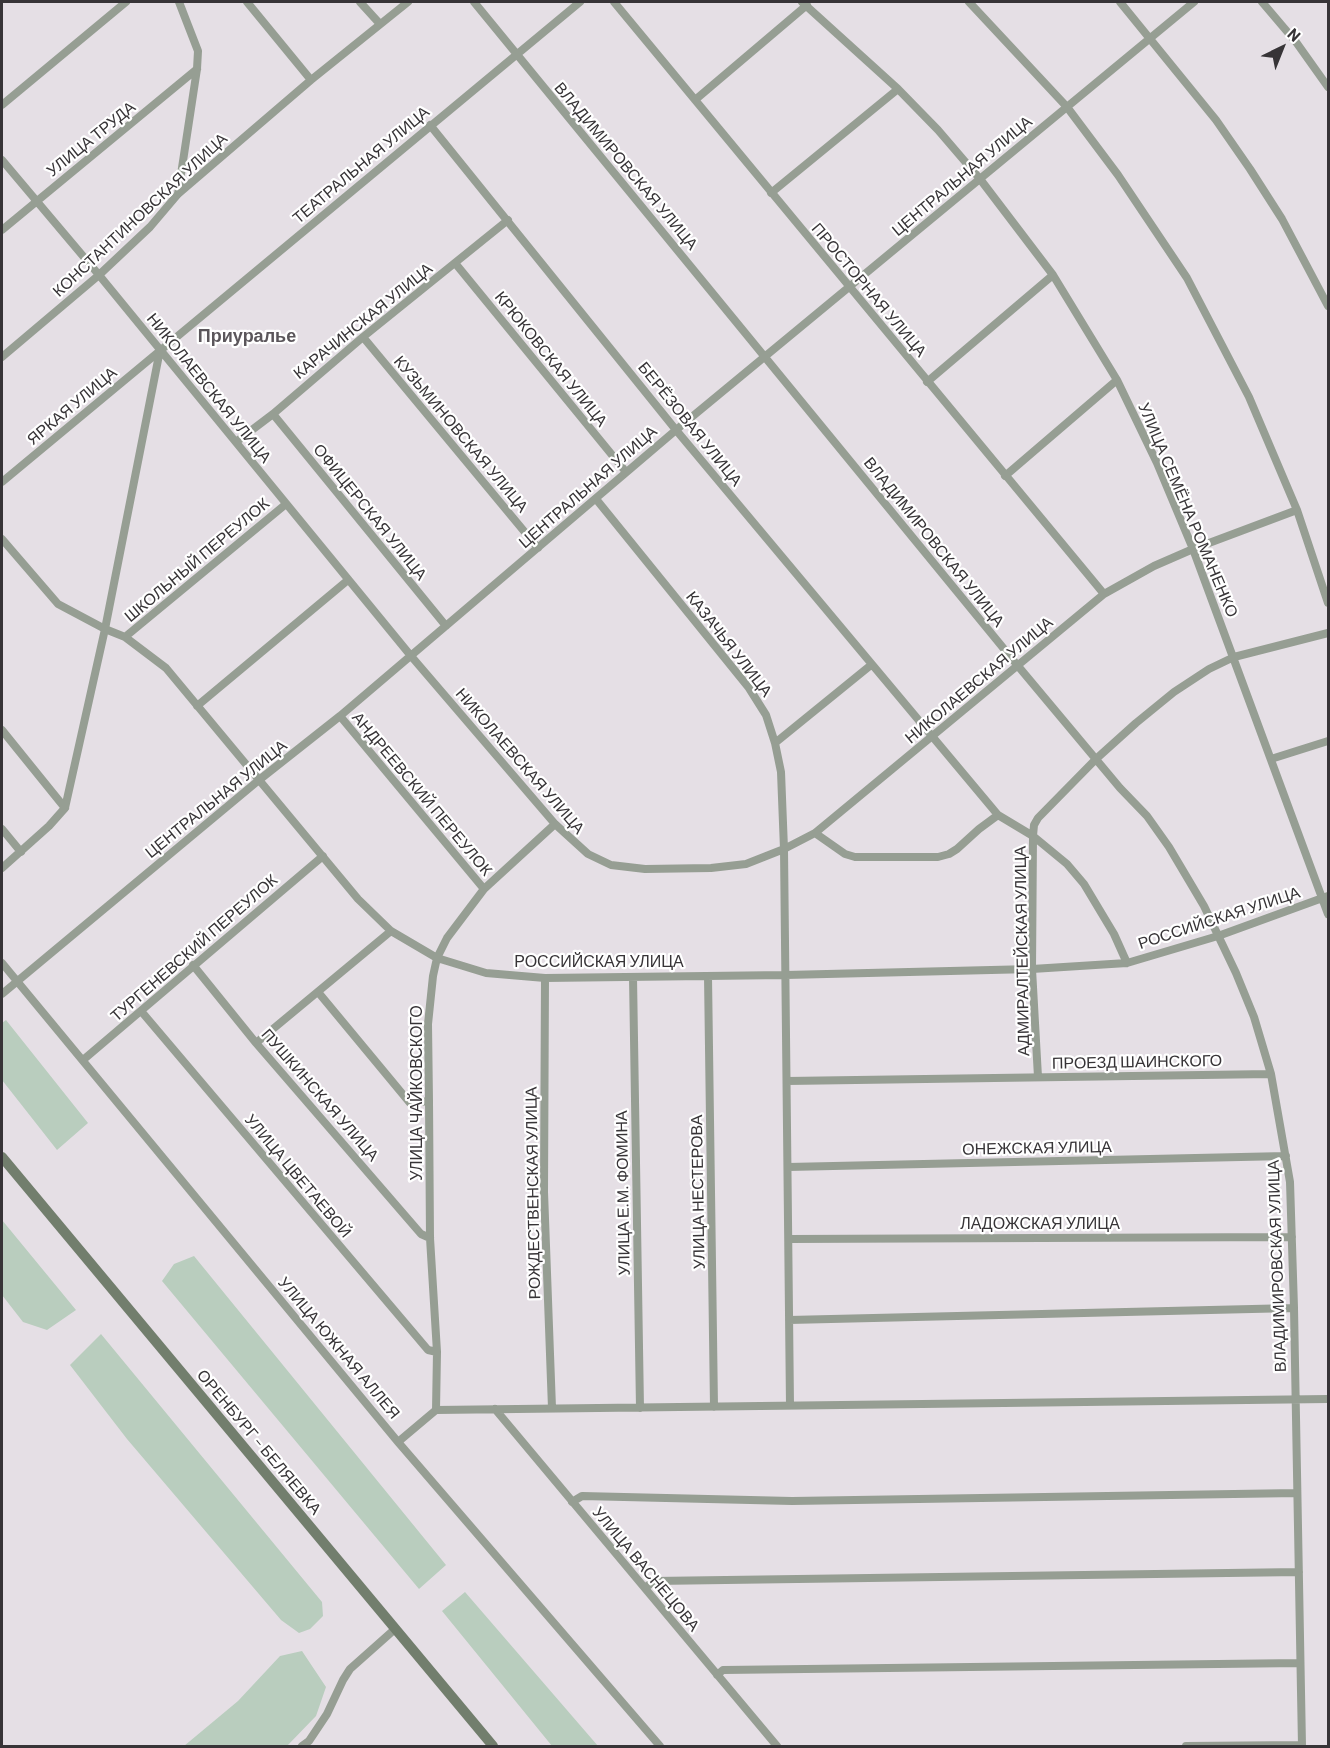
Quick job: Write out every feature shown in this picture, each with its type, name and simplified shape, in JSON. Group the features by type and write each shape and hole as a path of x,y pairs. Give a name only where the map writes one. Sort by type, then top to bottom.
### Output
{"main road":[{"name":"ОРЕНБУРГ – БЕЛЯЕВКА","path":"2,1157 493,1746"}],"street":[{"path":"2,105 126,2"},
{"path":"178,194 198,51 179,2"},
{"path":"247,2 311,80"},
{"path":"360,2 380,24"},
{"name":"КОНСТАНТИНОВСКАЯ УЛИЦА","path":"2,357 99,276 150,227 178,194 311,80 408,2"},
{"name":"ВЛАДИМИРОВСКАЯ УЛИЦА","path":"474,2 1018,666 1147,816 1169,847 1204,906 1254,1017 1271,1074 1290,1182 1302,1746"},
{"name":"ТЕАТРАЛЬНАЯ УЛИЦА","path":"160,350 580,2"},
{"name":"ПРОСТОРНАЯ УЛИЦА","path":"614,2 1104,594"},
{"path":"969,2 1067,107 1118,175 1187,278 1249,397 1298,510 1329,603"},
{"path":"1120,2 1216,120 1250,169 1282,219 1329,306"},
{"name":"ЦЕНТРАЛЬНАЯ УЛИЦА","path":"2,994 259,780 340,716 675,430 1194,2"},
{"path":"1262,2 1296,42 1329,87"},
{"path":"694,100 804,3"},
{"name":"УЛИЦА СЕМЁНА РОМАНЕНКО","path":"804,3 898,89 938,130 980,180 1053,275 1118,380 1193,549 1270,759 1326,897 1329,914"},
{"name":"УЛИЦА ТРУДА","path":"2,230 197,69"},
{"path":"771,193 898,89"},
{"name":"БЕРЁЗОВАЯ УЛИЦА","path":"430,125 675,430 998,815 1033,836 1067,864 1084,884 1114,934 1127,963"},
{"name":"НИКОЛАЕВСКАЯ УЛИЦА","path":"2,160 411,656 555,824 588,854 611,865 711,868 746,864 784,849 815,833 1104,594 1154,566 1193,549 1298,510"},
{"name":"КАРАЧИНСКАЯ УЛИЦА","path":"236,442 508,220"},
{"name":"КРЮКОВСКАЯ УЛИЦА","path":"455,263 626,472"},
{"path":"927,382 1053,275"},
{"name":"КУЗЬМИНОВСКАЯ УЛИЦА","path":"363,337 538,548"},
{"path":"2,868 65,808 105,629 160,350"},
{"name":"ЯРКАЯ УЛИЦА","path":"2,482 160,350"},
{"path":"1005,476 1118,380"},
{"name":"ОФИЦЕРСКАЯ УЛИЦА","path":"273,414 446,627"},
{"name":"КАЗАЧЬЯ УЛИЦА","path":"596,499 750,688 766,715 781,772 786,975"},
{"name":"ШКОЛЬНЫЙ ПЕРЕУЛОК","path":"125,637 286,504"},
{"name":"РОССИЙСКАЯ УЛИЦА","path":"2,539 58,604 125,637 166,668 357,899 391,931 437,958 486,973 545,978 786,975 1032,969 1127,963 1218,936 1326,897"},
{"path":"197,706 348,580"},
{"name":"АДМИРАЛТЕЙСКАЯ УЛИЦА","path":"1038,1077 1032,969 1033,836 1034,825 1038,818 1096,759 1174,692 1209,669 1234,657 1329,633"},
{"path":"775,743 871,665"},
{"name":"АНДРЕЕВСКИЙ ПЕРЕУЛОК","path":"340,716 484,889"},
{"path":"2,730 65,808"},
{"path":"1270,759 1329,741"},
{"path":"815,833 845,854 855,857 938,857 957,849 998,815"},
{"name":"УЛИЦА ЧАЙКОВСКОГО","path":"436,1410 437,1352 430,1238 428,1024 437,958 447,938 484,889 555,824"},
{"path":"2,829 21,852"},
{"name":"ТУРГЕНЕВСКИЙ ПЕРЕУЛОК","path":"83,1060 323,856"},
{"path":"256,1043 391,931"},
{"name":"УЛИЦА ЮЖНАЯ АЛЛЕЯ","path":"2,963 398,1442 660,1746"},
{"name":"ПУШКИНСКАЯ УЛИЦА","path":"193,965 256,1043 422,1234 430,1238"},
{"path":"786,975 790,1405"},
{"name":"УЛИЦА НЕСТЕРОВА","path":"708,976 714,1407"},
{"name":"УЛИЦА Е.М. ФОМИНА","path":"633,977 640,1408"},
{"name":"РОЖДЕСТВЕНСКАЯ УЛИЦА","path":"545,978 544,1192 552,1408"},
{"path":"318,992 410,1103 429,1101"},
{"name":"УЛИЦА ЦВЕТАЕВОЙ","path":"141,1011 428,1350 437,1352"},
{"name":"ПРОЕЗД ШАИНСКОГО","path":"787,1081 1271,1074"},
{"name":"ОНЕЖСКАЯ УЛИЦА","path":"788,1167 1286,1156"},
{"name":"ЛАДОЖСКАЯ УЛИЦА","path":"789,1239 1292,1237"},
{"path":"789,1320 1294,1308"},
{"path":"398,1442 436,1410 1329,1399"},
{"name":"УЛИЦА ВАСНЕЦОВА","path":"495,1409 777,1746"},
{"path":"572,1502 582,1496 792,1501 1298,1493"},
{"path":"645,1588 654,1581 1299,1572"},
{"path":"302,1746 309,1741 327,1714 350,1669 394,1629"},
{"path":"717,1675 723,1670 1300,1663"},
{"path":"1186,1746 1302,1746"}],"green space":[{"path":"6,1020 88,1123 57,1150 2,1080 2,1023"},
{"path":"2,1220 76,1310 47,1330 23,1322 2,1295"},
{"path":"194,1256 446,1565 419,1589 162,1281 174,1264"},
{"path":"101,1334 322,1602 323,1616 310,1629 299,1633 281,1620 127,1439 70,1365"},
{"path":"465,1592 598,1746 552,1746 442,1611"},
{"path":"302,1651 326,1687 316,1716 287,1746 184,1746 238,1701 280,1656"}],"district":[{"name":"Приуралье","path":"247,336"}]}
